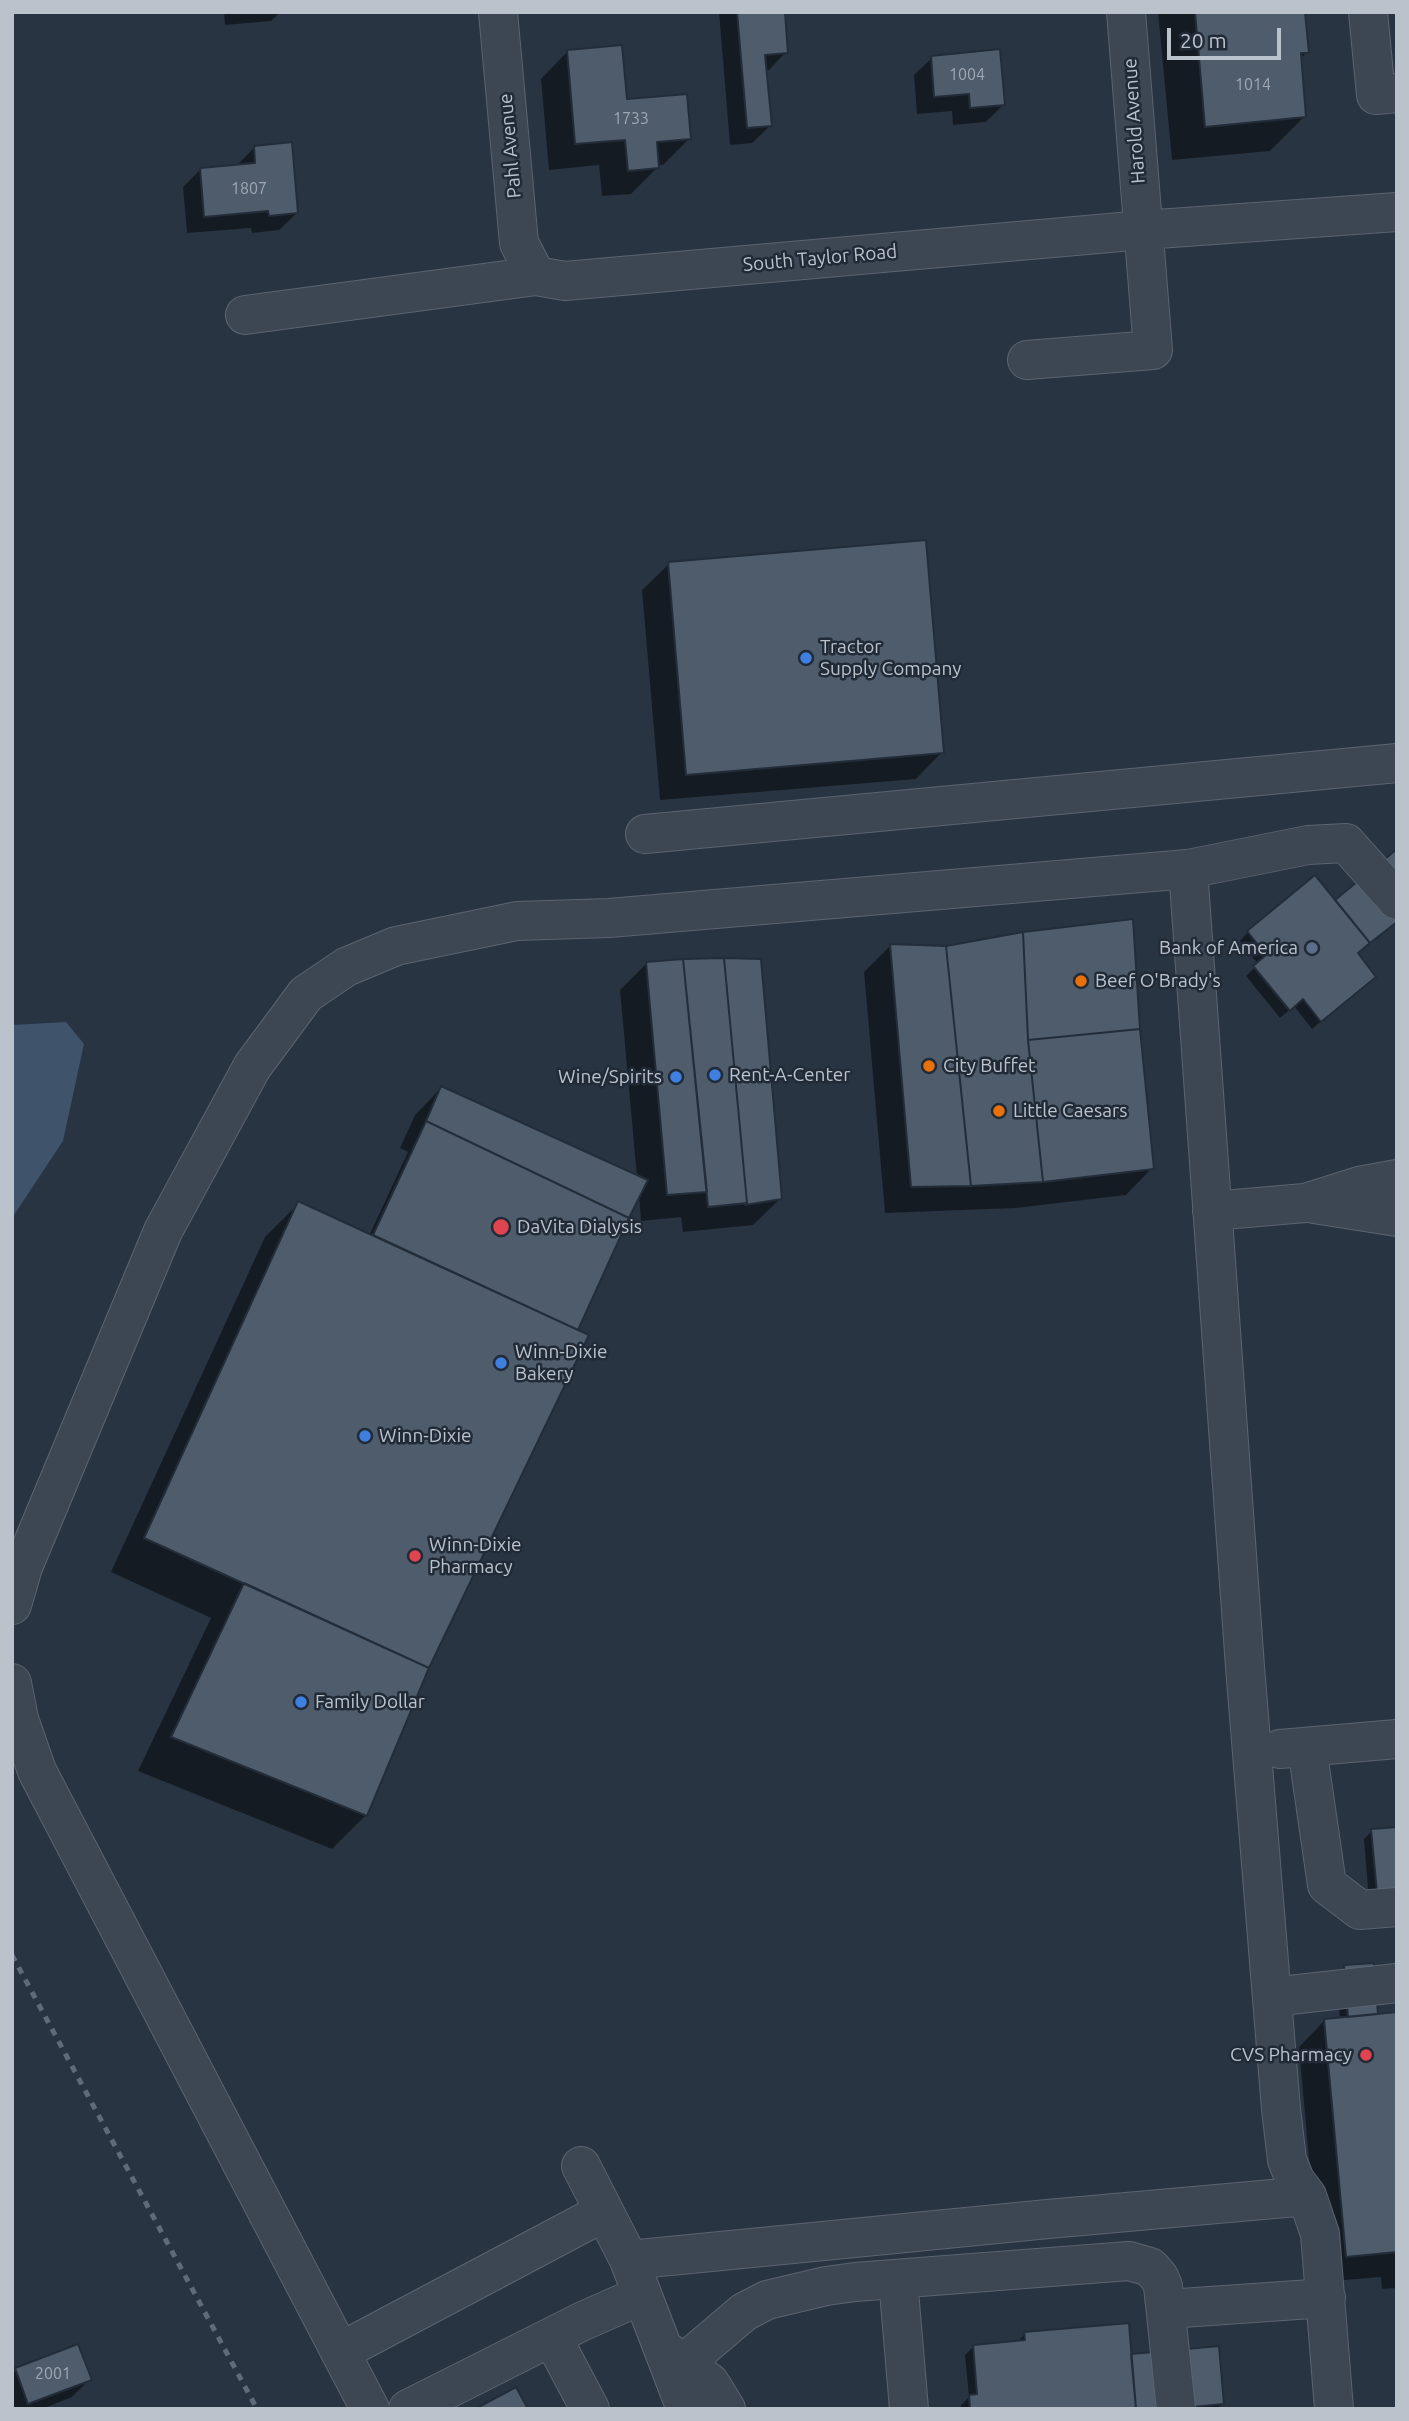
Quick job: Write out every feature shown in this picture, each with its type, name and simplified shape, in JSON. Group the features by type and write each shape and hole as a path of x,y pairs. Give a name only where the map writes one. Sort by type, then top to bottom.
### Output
{"street":[{"name":"Pahl Avenue","path":"498,12 519,243 536,276"},
{"name":"Harold Avenue","path":"1027,360 1153,350 1126,12"},
{"path":"1368,12 1376,95 1397,93"},
{"name":"South Taylor Road","path":"245,315 536,276 565,281 1143,230 1397,212"},
{"path":"645,834 1397,764"},
{"path":"12,1605 23,1567 163,1231 252,1066 306,994 346,967 396,946 517,921 609,918 1188,869 1308,845 1346,843 1397,900"},
{"path":"1188,869 1252,1752 1287,2160 1295,2180 1307,2196 1320,2234 1334,2409"},
{"path":"1212,1211 1305,1203 1359,1186 1397,1179"},
{"path":"1305,1203 1397,1217"},
{"path":"12,1683 19,1719 37,1771 370,2409"},
{"path":"1252,1752 1397,1739"},
{"path":"1307,1747 1327,1885 1360,1910 1397,1907"},
{"path":"1272,1997 1397,1983"},
{"path":"581,2166 629,2260 642,2295 672,2355 686,2409"},
{"path":"629,2260 1307,2196"},
{"path":"340,2352 604,2212"},
{"path":"672,2355 766,2300 826,2286 1129,2261 1150,2267 1159,2277 1167,2309 1176,2409"},
{"path":"898,2279 909,2409"},
{"path":"408,2409 642,2295"},
{"path":"1167,2309 1326,2298"},
{"path":"552,2337 590,2409"},
{"path":"672,2355 710,2383 726,2409"}],"water":[{"path":"66,1022 84,1044 63,1141 12,1218 12,1025"}],"building":[{"path":"737,12 785,12 788,53 765,55 772,126 747,128"},
{"path":"1195,12 1305,12 1309,53 1301,53 1306,117 1205,127"},
{"path":"622,45 627,99 687,94 691,139 657,142 659,168 628,171 625,140 575,144 567,50"},
{"path":"1000,49 1005,105 970,108 969,94 934,97 931,56"},
{"path":"292,142 298,213 269,216 268,211 204,217 200,168 255,163 254,146"},
{"name":"Tractor Supply Company","path":"926,540 944,753 686,775 668,562"},
{"path":"1397,849 1397,922 1370,943 1335,900"},
{"name":"Bank of America","path":"1315,875 1370,943 1358,953 1376,977 1321,1022 1303,999 1290,1011 1253,966 1266,955 1247,931"},
{"name":"Beef O'Brady's","path":"1133,919 1140,1029 1028,1040 1023,932"},
{"name":"Little Caesars","path":"1023,932 1028,1040 1043,1182 971,1186 946,946"},
{"name":"City Buffet","path":"890,944 946,946 971,1186 911,1187"},
{"path":"724,958 761,959 782,1199 745,1205 747,1203"},
{"name":"Rent-A-Center","path":"724,958 747,1203 708,1207 683,959"},
{"name":"Wine/Spirits","path":"683,959 707,1192 667,1195 646,962"},
{"path":"1140,1029 1154,1169 1043,1182 1028,1040"},
{"path":"441,1086 648,1180 629,1218 426,1121"},
{"name":"DaVita Dialysis","path":"426,1121 629,1218 578,1330 373,1235"},
{"name":"Winn-Dixie","path":"298,1201 589,1335 429,1668 144,1538"},
{"name":"Family Dollar","path":"244,1583 429,1668 367,1816 171,1737"},
{"path":"1397,1827 1397,1892 1377,1893 1371,1829"},
{"path":"1374,1963 1378,2014 1348,2017 1344,1965"},
{"name":"CVS Pharmacy","path":"1397,2012 1397,2252 1346,2257 1324,2019"},
{"path":"1129,2323 1136,2409 970,2409 969,2395 977,2394 973,2345 1025,2340 1024,2332"},
{"path":"78,2344 92,2380 28,2404 15,2368"},
{"path":"1219,2346 1224,2404 1136,2409 1131,2354"},
{"path":"516,2387 528,2409 475,2409"}],"railway":[{"path":"12,1955 257,2409"}],"place":[{"name":"Tractor Supply Company","path":"806,658"},
{"name":"Bank of America","path":"1312,948"},
{"name":"Beef O'Brady's","path":"1081,981"},
{"name":"City Buffet","path":"929,1066"},
{"name":"Rent-A-Center","path":"715,1075"},
{"name":"Wine/Spirits","path":"676,1077"},
{"name":"Little Caesars","path":"999,1111"},
{"name":"DaVita Dialysis","path":"501,1227"},
{"name":"Winn-Dixie Bakery","path":"501,1363"},
{"name":"Winn-Dixie","path":"365,1436"},
{"name":"Winn-Dixie Pharmacy","path":"415,1556"},
{"name":"Family Dollar","path":"301,1702"},
{"name":"CVS Pharmacy","path":"1366,2055"}]}
